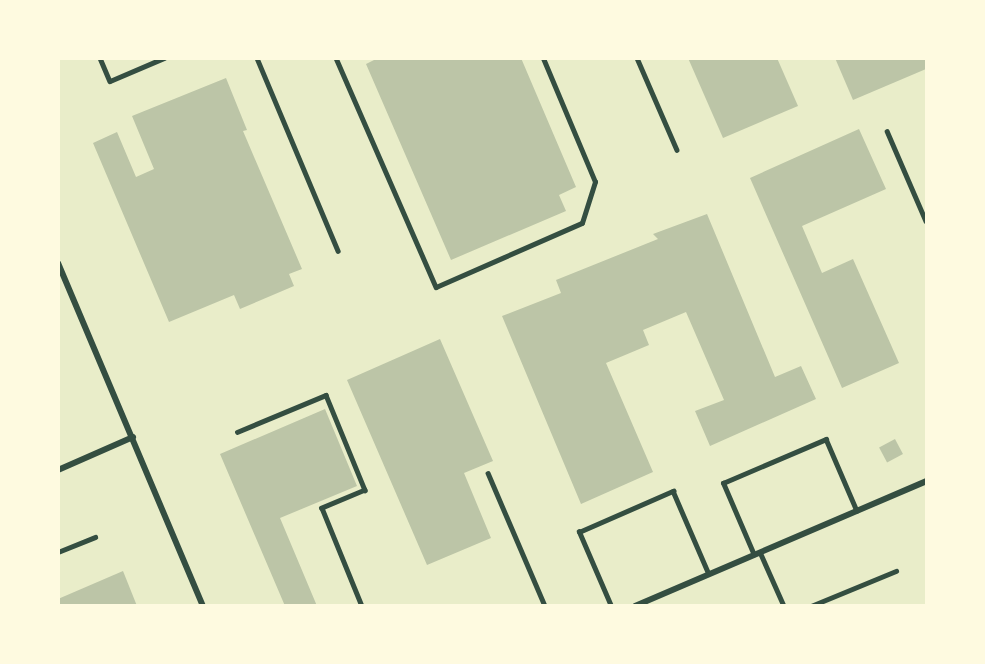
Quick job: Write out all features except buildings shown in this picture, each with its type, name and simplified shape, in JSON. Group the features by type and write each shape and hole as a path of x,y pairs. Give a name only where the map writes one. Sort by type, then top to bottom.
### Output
{"street":[{"path":"58,263 203,606"},
{"path":"58,471 133,437"},
{"path":"635,606 927,481"}],"lane":[{"path":"100,58 110,81 164,58"},
{"path":"257,58 338,251"},
{"path":"336,58 436,287 582,223 596,182 543,58"},
{"path":"637,58 677,150"},
{"path":"887,131 927,221"},
{"path":"237,432 326,395 365,490 322,508 362,606"},
{"path":"784,606 723,483 826,439 857,511"},
{"path":"488,473 545,606"},
{"path":"611,606 579,532 673,491 710,574"},
{"path":"58,552 95,537"},
{"path":"811,606 896,571"}]}
